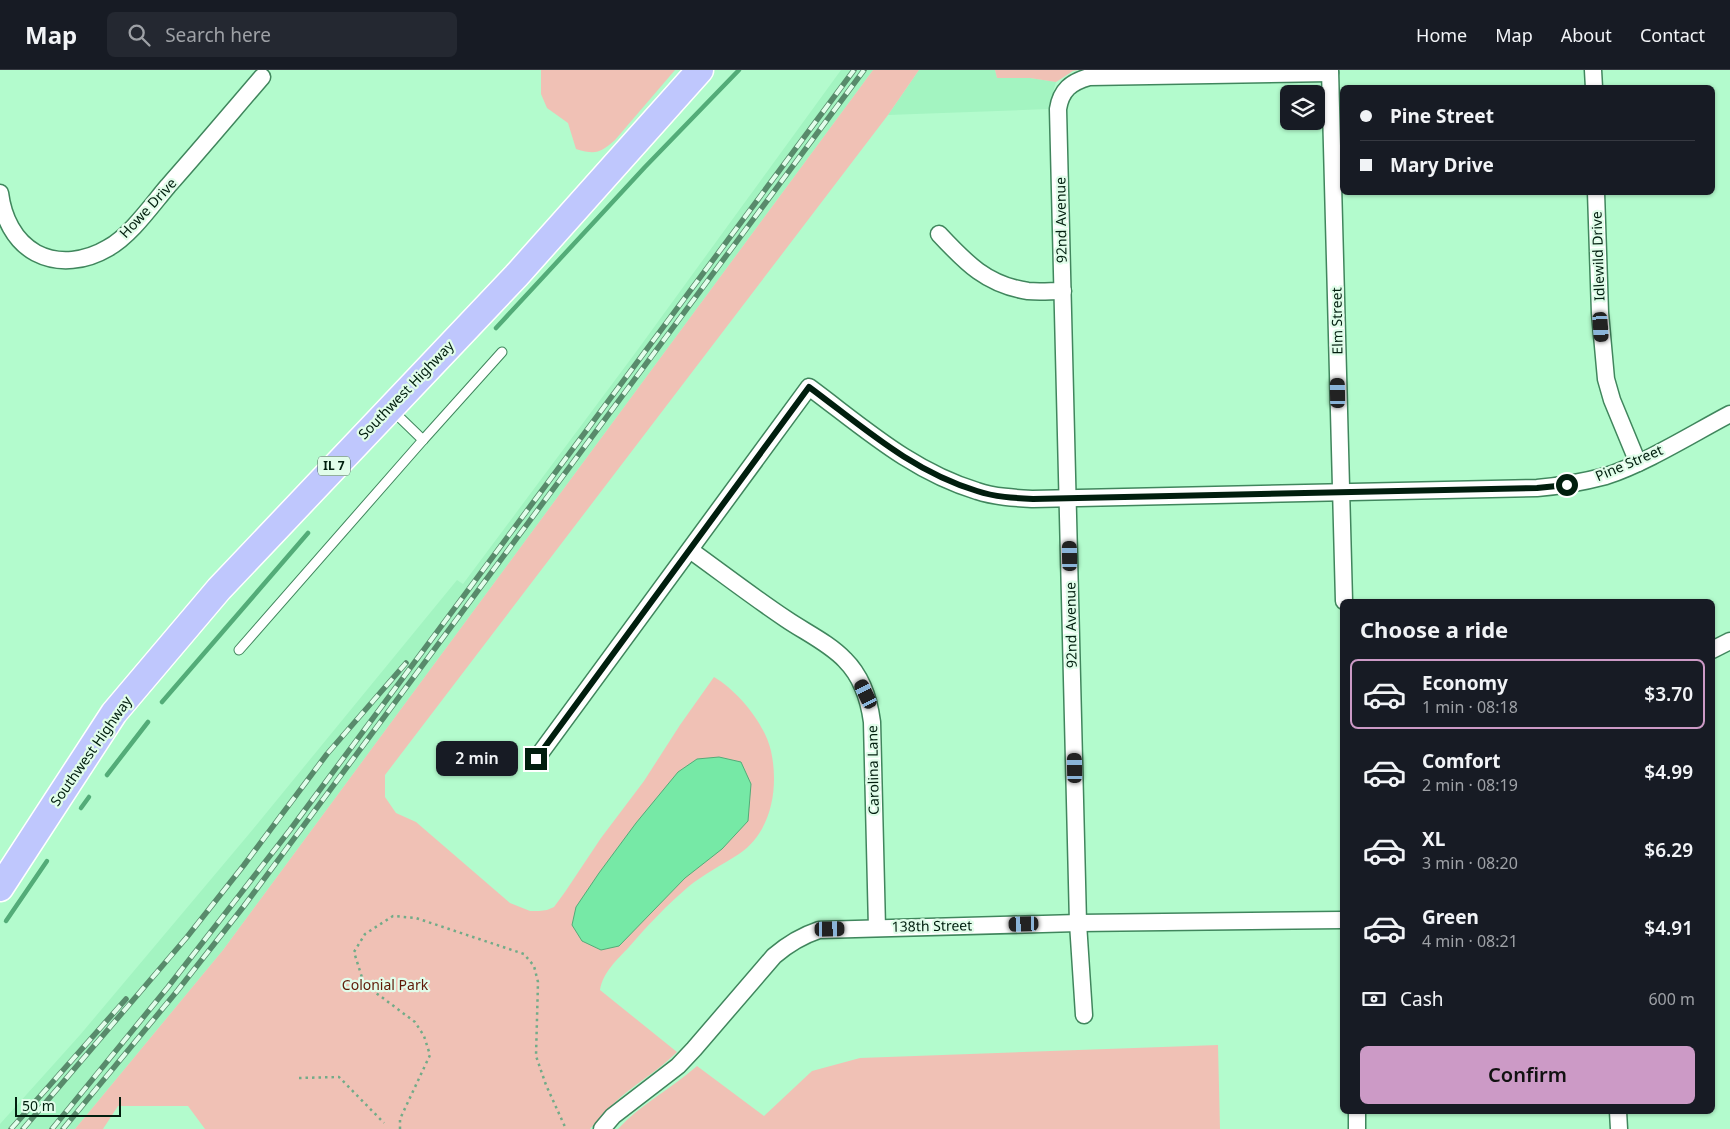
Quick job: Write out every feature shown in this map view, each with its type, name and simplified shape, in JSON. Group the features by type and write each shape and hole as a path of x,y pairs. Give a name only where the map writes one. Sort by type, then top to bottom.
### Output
{"main road":[{"name":"Southwest Highway","path":"0,888 114,713 219,589 516,276 700,70"}],"street":[{"path":"1593,70 1594,85"},
{"name":"92nd Avenue","path":"1084,1015 1078,923 1059,102 1068,87 1076,81 1101,76 1330,72"},
{"name":"Elm Street","path":"1330,72 1344,599"},
{"name":"Howe Drive","path":"0,194 2,207 8,223 18,238 30,250 44,257 56,260 70,260 94,255 109,248 123,237 262,77"},
{"name":"Idlewild Drive","path":"1596,195 1600,313 1606,378 1612,400 1638,462"},
{"path":"939,234 963,260 994,282 1029,291 1063,292"},
{"name":"Pine Street","path":"690,550 809,387 903,457 921,468 948,481 978,492 1033,499 1341,493 1557,486 1587,481 1607,475 1638,462 1730,414"},
{"path":"536,759 690,550"},
{"name":"Carolina Lane","path":"690,550 785,618 834,650 846,660 866,694 872,722 877,928"},
{"path":"1715,648 1730,641"},
{"name":"138th Street","path":"602,1129 613,1116 678,1066 774,956 788,944 802,936 819,930 1078,923 1340,920"},
{"path":"1357,1114 1358,1129"},
{"path":"1618,1114 1619,1129"}],"lane":[{"path":"239,650 502,352"},
{"path":"390,408 423,440"}],"path":[{"path":"400,1129 400,1119 430,1055 424,1036 415,1022 364,984 354,952 366,934 393,916 416,918 524,954 534,966 538,982 536,1056 546,1085 566,1129"},
{"path":"299,1078 339,1077 384,1123"}],"shaded area":[{"path":"841,70 873,70 223,950 75,1129 0,1129 0,1124 80,1035 249,834 457,580 463,584 636,352"},
{"path":"919,70 995,70 997,78 1030,78 1056,82 1048,109 888,115"},
{"path":"719,757 741,762 751,784 748,821 722,849 685,878 619,946 601,950 582,941 572,925 576,907 636,823 678,772 697,759"}],"green space":[{"path":"541,70 675,70 615,140 597,152 588,152 576,149 568,123 547,108 541,94"},
{"name":"Colonial Park","path":"873,70 919,70 888,115 385,775 385,797 396,813 416,822 510,903 530,911 547,910 554,907 565,892 601,838 644,781 714,677 741,699 757,719 771,751 774,779 773,794 766,821 750,845 694,882 657,916 611,967 604,978 600,990 677,1052 621,1097 590,1129 205,1129 188,1106 118,1106 103,1129 75,1129 223,950"},
{"path":"995,70 1078,70 1073,71 1056,82 1030,78 997,78"},
{"path":"1218,1045 1220,1129 618,1129 636,1112 697,1066 764,1116 812,1071 860,1058"}],"waterway":[{"path":"496,328 645,167 739,70"},
{"path":"162,702 308,533"},
{"path":"107,775 148,722"},
{"path":"81,808 89,797"},
{"path":"6,921 47,861"}],"railway":[{"path":"52,1129 168,987 290,830 854,70"},
{"path":"63,1129 178,990 244,906 864,70"},
{"path":"23,1129 187,937 244,865 327,754 406,663"},
{"path":"11,1129 126,999"}],"route":[{"path":"536,759 809,387 903,457 921,468 948,481 978,492 1006,497 1033,499 1341,493 1537,488 1567,485"}]}
